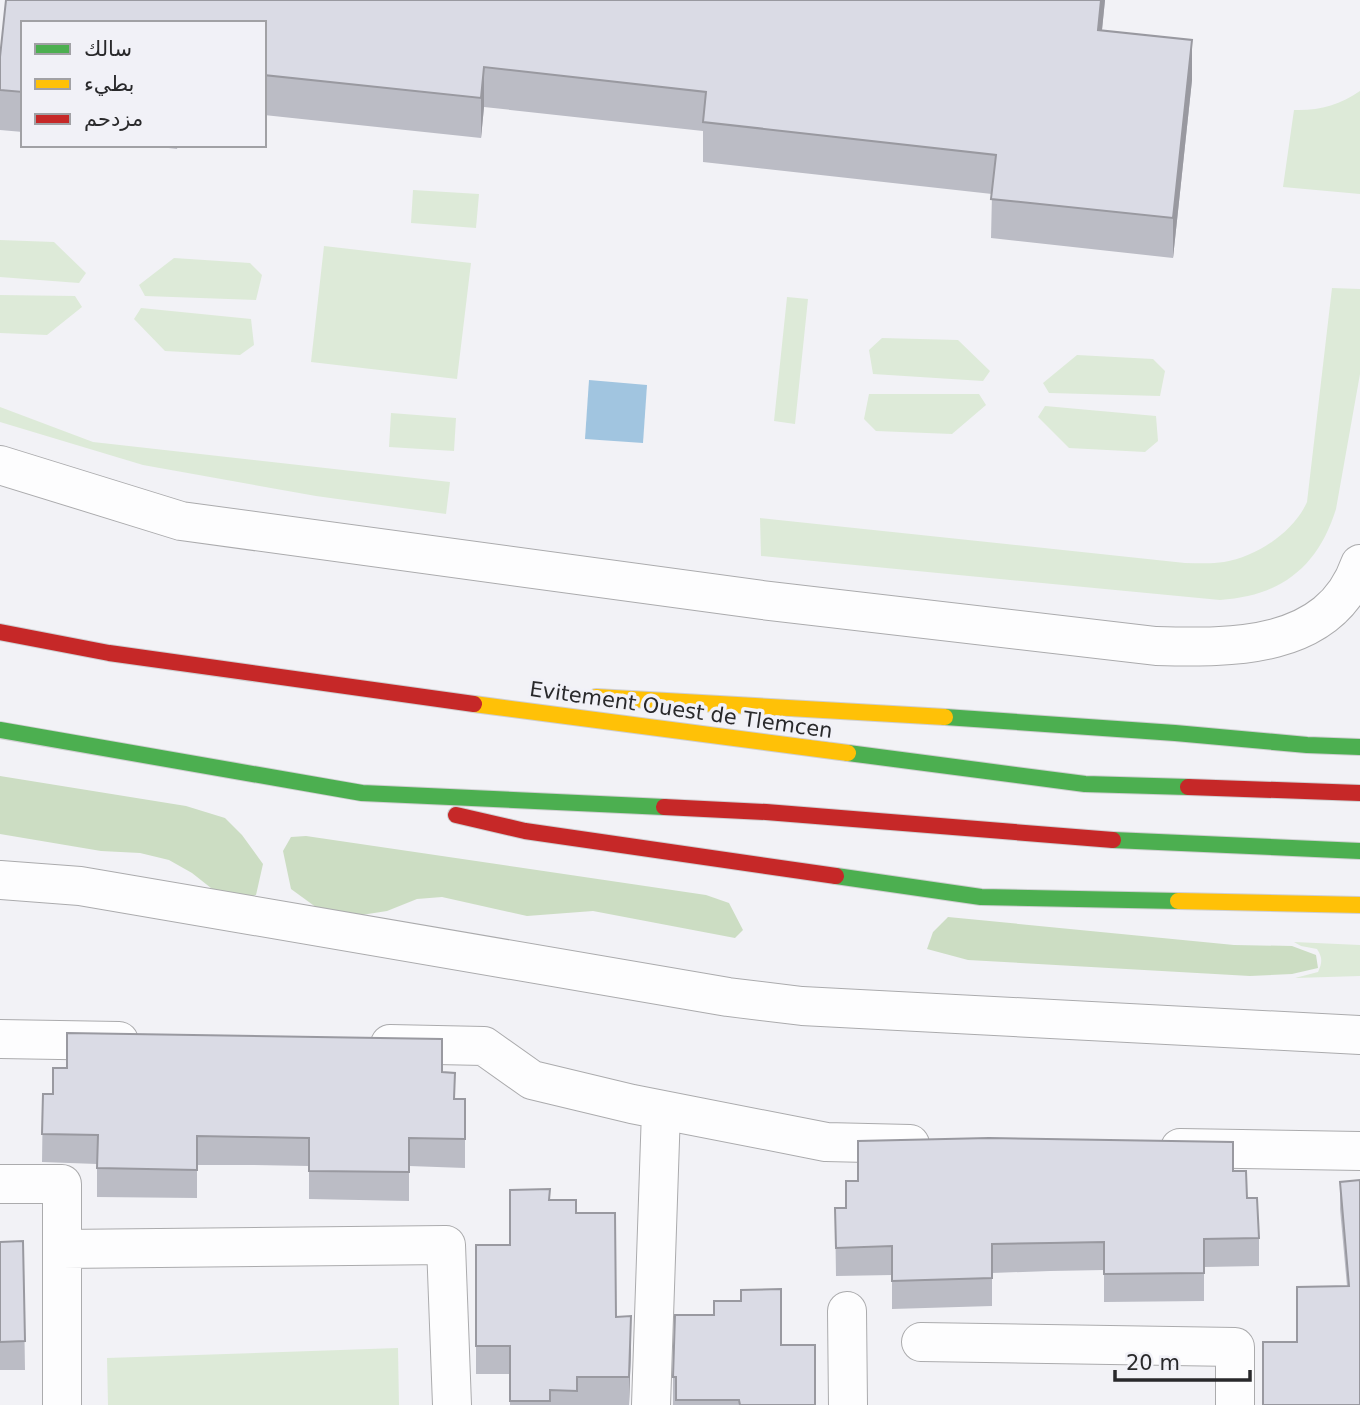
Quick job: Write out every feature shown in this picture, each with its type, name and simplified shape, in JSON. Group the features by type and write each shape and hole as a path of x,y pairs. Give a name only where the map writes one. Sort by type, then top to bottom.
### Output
{"highway":[{"name":"Evitement Ouest de Tlemcen","path":"0,632 109,653 363,689 1084,784 1360,793"},
{"path":"363,689 528,695"},
{"path":"583,697 1156,731 1326,747 1360,747"},
{"path":"0,730 362,793 525,831 981,897 1360,905"},
{"path":"362,793 766,812 1127,841 1360,852"}],"street":[{"path":"0,465 181,521 734,597 1156,646 1250,645 1293,632 1311,624 1336,606 1353,583 1360,564"},
{"path":"0,880 80,886 728,997 802,1006 1360,1035"},
{"path":"0,1039 152,1041"},
{"path":"360,1044 484,1046 532,1080 661,1111 825,1143 949,1144"},
{"path":"651,1405 661,1111"},
{"path":"1141,1148 1360,1151"},
{"path":"0,1184 62,1184 62,1405"},
{"path":"62,1249 446,1245 452,1405"},
{"path":"847,1311 848,1405"},
{"path":"921,1342 1235,1347 1235,1405"}],"green space":[{"path":"1360,91 1360,194 1283,187 1294,110 1328,106"},
{"path":"413,190 479,194 476,228 411,223"},
{"path":"0,240 54,242 86,273 79,283 0,277"},
{"path":"324,246 471,263 457,379 311,362"},
{"path":"174,258 250,263 262,275 256,300 145,296 139,285"},
{"path":"1332,288 1360,289 1360,374 1336,509 1319,547 1294,575 1279,585 1242,597 1220,600 761,556 760,518 1185,563 1224,562 1249,555 1283,533 1307,502"},
{"path":"0,295 75,296 82,307 47,335 0,333"},
{"path":"787,297 808,299 795,424 774,421"},
{"path":"141,308 251,319 254,345 240,355 165,351 134,319"},
{"path":"882,338 958,340 990,371 983,381 873,374 869,350"},
{"path":"1077,355 1153,359 1165,371 1160,396 1049,393 1043,383"},
{"path":"869,394 979,394 986,405 952,434 876,431 864,419"},
{"path":"1045,406 1156,416 1158,441 1145,452 1069,448 1038,417"},
{"path":"0,407 93,442 450,482 446,514 316,496 143,465 0,422"},
{"path":"391,413 456,418 454,451 389,447"},
{"path":"0,776 186,806 225,818 242,835 263,864 256,895 230,903 192,873 169,860 140,853 101,851 0,834"},
{"path":"306,836 706,895 729,903 743,930 735,938 593,911 527,916 442,897 417,899 387,911 355,916 324,913 291,889 283,851 291,837"},
{"path":"948,917 1234,945 1292,946 1316,955 1318,968 1292,974 1250,976 968,960 927,949 933,932"},
{"path":"1294,942 1360,945 1360,976 1295,978 1318,972 1321,960 1317,949"},
{"path":"398,1348 399,1405 108,1405 107,1358"}],"water":[{"path":"589,380 647,385 643,443 585,439"}],"building":[{"path":"6,0 1101,0 1098,30 1192,40 1173,218 991,199 996,155 703,122 706,92 484,67 481,98 266,75 266,21 21,21 21,92 0,90 0,57"},
{"path":"67,1033 442,1039 442,1072 455,1073 454,1099 465,1099 465,1139 409,1138 409,1172 309,1171 309,1138 197,1136 197,1170 97,1168 98,1135 42,1134 43,1094 53,1094 53,1068 67,1068"},
{"path":"989,1138 1233,1142 1233,1171 1246,1171 1247,1198 1257,1198 1259,1238 1204,1239 1204,1273 1104,1274 1104,1242 992,1244 992,1278 892,1281 892,1246 836,1248 835,1208 846,1208 846,1181 858,1181 858,1141"},
{"path":"1360,1180 1360,1405 1263,1405 1263,1342 1297,1342 1297,1287 1349,1286 1340,1182"},
{"path":"550,1189 549,1200 576,1200 576,1213 615,1213 616,1317 631,1316 629,1377 577,1377 577,1391 550,1390 550,1401 510,1401 510,1346 476,1346 476,1245 510,1245 510,1190"},
{"path":"23,1241 25,1341 0,1342 0,1242"},
{"path":"781,1289 781,1345 815,1345 815,1405 740,1405 739,1400 676,1400 676,1377 673,1377 675,1315 714,1315 714,1301 741,1301 741,1290"}],"traffic: fast":[{"path":"945,717 1360,747"},
{"path":"0,730 362,793 664,807"},
{"path":"848,753 1085,784 1188,787"},
{"path":"1113,840 1360,851"},
{"path":"836,876 981,897 1178,901"}],"traffic: slow":[{"path":"596,697 945,717"},
{"path":"474,704 848,753"},
{"path":"1178,901 1360,905"}],"traffic: jam":[{"path":"0,632 109,653 474,704"},
{"path":"1188,787 1360,793"},
{"path":"664,807 766,812 1113,840"},
{"path":"456,815 525,831 836,876"}]}
